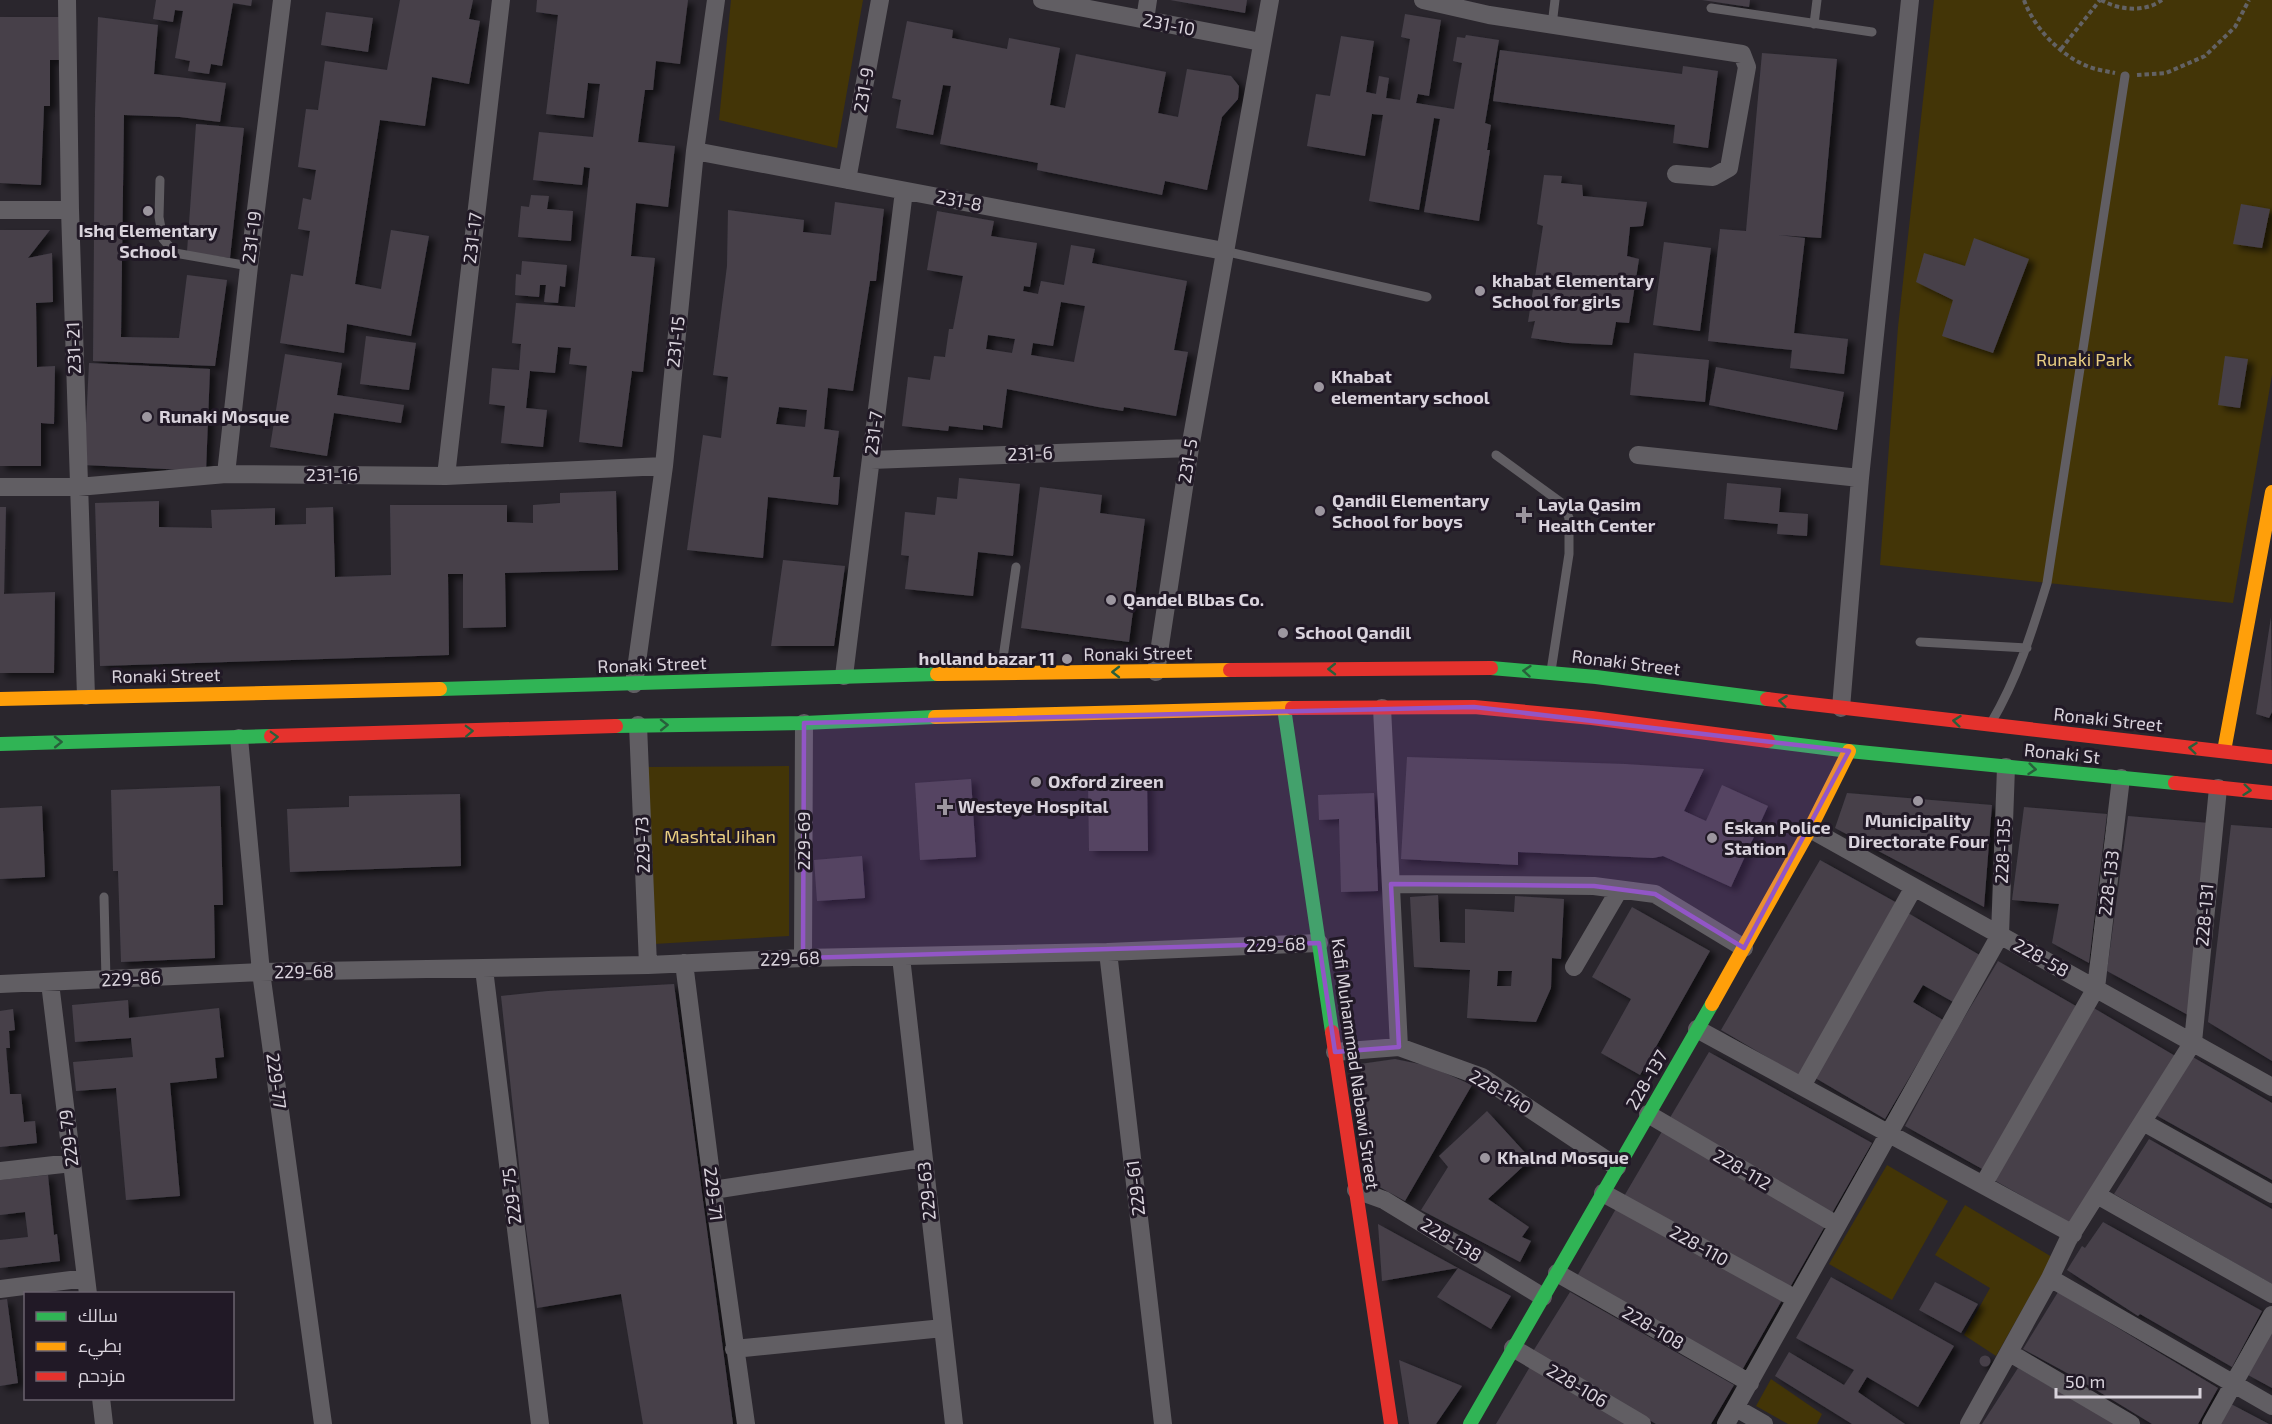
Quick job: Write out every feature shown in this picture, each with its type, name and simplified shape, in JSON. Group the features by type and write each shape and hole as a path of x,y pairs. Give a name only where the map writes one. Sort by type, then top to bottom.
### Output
{"main road":[{"path":"2224,751 2272,492"},
{"name":"Ronaki Street","path":"0,699 634,684 844,676 1481,667 1551,673 1596,682 2272,757"},
{"path":"0,744 638,725 804,723 923,717 1284,708 1474,707 1592,713 1849,751"},
{"name":"Kafi Muhammad Nabawi Street","path":"1284,708 1391,1424"},
{"name":"Ronaki St","path":"1849,751 2272,793"},
{"name":"228-137","path":"1472,1423 1744,948 1810,829 1849,751"}],"street":[{"name":"231-21","path":"67,0 70,210 86,696"},
{"name":"231-19","path":"226,474 282,0"},
{"name":"231-17","path":"446,476 501,0"},
{"name":"231-15","path":"634,684 664,466 695,151 716,0"},
{"name":"231-9","path":"847,180 880,0"},
{"name":"231-10","path":"1042,0 1261,42"},
{"path":"1145,20 1148,0"},
{"name":"231-5","path":"1156,672 1190,448 1270,0"},
{"path":"1423,0 1489,15 1742,54 1747,67 1729,168 1713,177 1676,174"},
{"path":"1841,708 1860,478 1910,0"},
{"name":"231-8","path":"695,151 1224,250"},
{"name":"231-7","path":"844,676 904,191"},
{"path":"0,210 70,210"},
{"name":"231-6","path":"871,460 1190,448"},
{"path":"1638,456 1860,478"},
{"name":"231-16","path":"0,487 78,487 226,474 446,476 664,466"},
{"path":"1382,708 1399,1047"},
{"name":"229-69","path":"803,958 804,723"},
{"name":"229-73","path":"638,725 648,965"},
{"name":"229-77","path":"239,738 261,972 323,1424"},
{"name":"228-135","path":"2000,935 2006,767"},
{"name":"228-133","path":"2096,988 2121,778"},
{"name":"228-131","path":"2193,1042 2218,788"},
{"name":"228-58","path":"1810,829 2272,1087"},
{"path":"1391,884 1594,886 1655,894 1744,948"},
{"path":"1802,1086 1914,887"},
{"path":"1574,967 1619,890"},
{"path":"1726,1424 2000,935"},
{"name":"229-68","path":"261,972 648,965 803,958 1108,952 1319,943"},
{"name":"229-61","path":"1108,952 1163,1424"},
{"name":"229-63","path":"901,957 954,1424"},
{"name":"229-71","path":"684,963 746,1424"},
{"name":"229-75","path":"484,969 540,1424"},
{"name":"229-86","path":"0,984 261,972"},
{"name":"229-79","path":"50,983 87,1286"},
{"path":"1983,1185 2096,988"},
{"path":"1697,1029 2073,1234"},
{"path":"1970,1424 2073,1234 2193,1042"},
{"name":"228-140","path":"1335,1052 1399,1047 1482,1077 1617,1167"},
{"name":"228-112","path":"1648,1114 1837,1225"},
{"path":"2143,1122 2272,1194"},
{"path":"713,1190 924,1158"},
{"path":"0,1170 72,1163"},
{"name":"228-138","path":"1356,1190 1384,1200 1543,1297"},
{"name":"228-110","path":"1603,1193 1796,1299"},
{"path":"2097,1195 2272,1294"},
{"name":"228-108","path":"1557,1273 1750,1383"},
{"path":"2050,1278 2272,1406"},
{"path":"0,1289 87,1286"},
{"path":"2211,1424 2272,1315"},
{"path":"735,1349 943,1328"},
{"name":"228-106","path":"1513,1348 1642,1424"},
{"path":"2010,1353 2131,1424"},
{"path":"101,1400 104,1424"},
{"path":"1736,1408 1764,1424"}],"lane":[{"path":"1552,25 1556,0"},
{"path":"1814,24 1817,0"},
{"path":"1711,8 1872,32"},
{"path":"1989,725 2007,695 2027,648 2047,583 2125,76"},
{"path":"160,180 159,217 163,239 175,253 249,266"},
{"path":"1224,250 1427,297"},
{"path":"1496,455 1563,504 1569,518 1569,554 1551,673"},
{"path":"1001,673 1016,567"},
{"path":"1920,642 2027,648"},
{"path":"104,897 106,980"}],"path":[{"path":"2024,0 2029,13 2053,44 2086,66 2125,76 2166,73 2205,56 2235,27 2249,0"},
{"path":"2061,49 2100,0 2121,9 2140,9 2162,0"}],"highlighted area":[{"path":"1474,707 1849,751 1744,948 1655,894 1594,886 1391,884 1399,1047 1335,1052 1319,943 803,958 804,723"}],"green space":[{"path":"731,0 863,0 837,148 719,120"},
{"name":"Runaki Park","path":"1934,0 2272,0 2272,375 2233,603 1880,565 1898,327"},
{"name":"Mashtal Jihan","path":"789,766 789,936 654,944 648,767"},
{"path":"1887,1165 1948,1201 1892,1300 1829,1264"},
{"path":"1965,1205 2052,1257 1996,1356 1964,1335 1990,1288 1935,1255"},
{"path":"1771,1379 1822,1414 1817,1424 1788,1424 1756,1406"}],"building":[{"path":"156,0 252,0 251,6 233,3 222,66 211,64 209,74 188,71 190,61 175,58 183,11 175,10 173,22 153,19"},
{"path":"400,0 473,0 469,19 480,21 469,84 432,77 425,126 380,120 355,284 381,289 391,230 429,236 411,336 347,324 344,353 280,343 291,274 303,276 310,231 298,229 303,198 311,200 316,170 298,167 306,109 318,110 325,61 387,70"},
{"path":"537,0 688,0 680,64 656,61 653,90 645,90 638,142 675,146 668,207 636,203 631,256 655,258 643,372 632,371 622,447 579,442 587,366 569,364 571,348 558,347 555,373 530,371 526,408 547,410 543,447 501,443 505,406 489,404 492,368 519,370 521,344 512,343 516,303 575,307 590,168 584,167 582,185 533,180 539,132 593,137 600,84 588,83 584,118 546,114 558,15 536,12"},
{"path":"1170,0 1247,0 1245,13"},
{"path":"1702,0 1750,0 1749,7"},
{"path":"326,12 373,18 368,52 321,45"},
{"path":"1405,14 1441,20 1429,96 1418,94 1416,103 1454,109 1462,63 1453,61 1457,37 1465,38 1466,35 1499,40 1485,123 1491,125 1487,150 1490,150 1479,221 1424,212 1440,119 1434,118 1419,210 1369,201 1383,115 1372,114 1365,156 1307,146 1316,94 1330,96 1341,36 1374,41 1366,92 1376,94 1379,76 1389,78 1386,98 1400,100 1410,39 1401,37"},
{"path":"0,17 62,17 61,60 50,60 50,106 44,106 41,185 0,183"},
{"path":"98,17 158,25 154,74 226,83 220,122 180,117 124,115 121,337 179,338 187,275 227,280 215,366 93,361"},
{"path":"907,21 953,30 952,38 1007,49 1009,38 1060,48 1050,105 1065,108 1076,54 1166,72 1158,113 1178,117 1187,69 1231,76 1239,86 1238,99 1222,117 1207,190 1165,181 1162,195 1037,170 1038,163 940,144 951,86 943,85 933,135 896,128 901,100 892,98"},
{"path":"1500,50 1682,74 1683,66 1718,71 1708,148 1673,143 1675,125 1493,101"},
{"path":"1762,53 1837,59 1821,238 1778,235 1805,238 1794,333 1848,339 1844,374 1790,368 1792,350 1708,341 1720,229 1746,231"},
{"path":"196,124 244,128 230,258 187,252"},
{"path":"1544,175 1562,176 1561,183 1582,185 1583,196 1647,202 1643,226 1630,227 1627,256 1639,259 1629,323 1616,322 1612,345 1531,338 1535,321 1528,322 1543,226 1537,224"},
{"path":"531,195 549,196 547,209 573,211 571,241 518,237 521,206 529,207"},
{"path":"835,202 884,209 876,281 870,281 853,391 828,388 824,429 839,431 833,477 840,477 838,505 768,497 763,558 687,550 703,435 721,438 728,377 713,375 727,266 728,210 804,220 803,232 831,235","holes":["779,407 807,410 805,427 776,424"]},
{"path":"2241,204 2270,209 2262,248 2233,244"},
{"path":"937,211 994,221 991,236 1037,243 1030,287 1024,286 1023,291 1038,294 1041,281 1064,285 1071,245 1095,249 1092,263 1187,281 1174,350 1188,352 1176,416 1124,407 1123,411 1007,389 1002,428 983,425 983,430 949,426 948,431 902,426 908,377 930,380 934,356 945,357 949,329 953,329 963,276 927,270","holes":["1061,302 1085,306 1074,362 1031,355 1033,343 1053,346","988,335 1015,339 1012,353 986,349"]},
{"path":"0,230 50,230 28,258 52,253 53,302 36,303 37,367 55,366 54,424 41,423 41,466 0,466"},
{"path":"1974,238 2029,259 1993,353 1942,336 1953,300 1916,282 1924,253 1965,266"},
{"path":"1664,242 1711,248 1700,331 1653,325"},
{"path":"522,261 567,265 565,287 560,286 558,303 544,302 546,285 540,285 539,297 515,295 516,274 521,275"},
{"path":"366,336 416,343 409,390 360,384"},
{"path":"1634,353 1709,360 1705,402 1630,395"},
{"path":"285,354 342,363 337,395 404,405 401,423 334,413 327,456 270,447"},
{"path":"2225,356 2248,359 2240,408 2218,405"},
{"name":"Runaki Mosque","path":"89,363 210,369 206,471 84,465"},
{"path":"1716,367 1844,392 1837,430 1709,405"},
{"path":"959,478 1020,484 1013,556 978,552 973,596 905,589 909,556 901,555 905,512 935,515 937,497 957,499"},
{"path":"1727,483 1781,488 1779,512 1808,514 1807,536 1777,534 1778,524 1724,519"},
{"path":"1040,487 1102,495 1100,513 1145,519 1129,642 1021,628"},
{"path":"616,491 618,570 505,573 506,627 463,628 463,574 448,574 449,655 100,666 95,503 159,501 159,527 212,528 211,510 275,508 275,525 306,524 306,508 333,507 335,577 391,575 390,505 507,505 507,522 533,523 533,505 560,503 560,493"},
{"path":"0,507 6,507 4,594 55,592 54,673 0,673"},
{"path":"783,560 845,566 834,646 771,646"},
{"path":"2271,617 2272,712 2269,718 2256,714"},
{"path":"1407,757 1625,764 1704,769 1684,811 1706,821 1722,785 1768,806 1731,887 1663,856 1653,858 1518,852 1518,865 1401,859"},
{"path":"971,779 976,857 920,860 915,783"},
{"path":"1147,779 1148,851 1089,851 1088,780"},
{"path":"220,786 223,905 214,905 215,958 121,962 118,871 113,871 111,790"},
{"path":"1374,793 1378,891 1341,892 1339,819 1319,820 1318,795"},
{"path":"1847,793 1992,805 1984,907 1835,828"},
{"path":"460,794 461,866 290,872 287,809 349,807 349,796"},
{"path":"42,806 45,877 0,879 0,808"},
{"path":"2024,807 2107,814 2089,963 2052,943 2059,904 2012,900"},
{"path":"2128,816 2209,823 2188,1015 2107,971"},
{"path":"2231,825 2272,828 2272,1061 2208,1022"},
{"path":"862,856 865,898 817,901 814,860"},
{"path":"1820,860 1899,904 1801,1077 1721,1030"},
{"path":"1438,895 1440,942 1465,943 1465,909 1514,912 1515,896 1564,899 1561,959 1552,958 1551,988 1536,1022 1467,1018 1470,970 1414,967 1410,897","holes":["1498,971 1512,971 1511,986 1497,986"]},
{"path":"1632,907 1710,951 1640,1075 1601,1053 1631,999 1592,977"},
{"path":"1908,913 1983,957 1955,1003 1923,985 1913,1002 1943,1020 1885,1119 1812,1076"},
{"path":"1998,961 2076,1006 1984,1170 1905,1126 1958,1028"},
{"path":"674,984 733,1424 643,1424 621,1294 537,1308 525,1221 501,996"},
{"path":"128,1000 129,1018 219,1008 224,1057 215,1058 217,1078 170,1083 180,1196 126,1200 116,1088 76,1091 73,1062 133,1057 131,1038 75,1042 72,1005"},
{"path":"2092,1007 2177,1057 2073,1225 1994,1180"},
{"path":"13,1009 15,1030 9,1031 10,1048 6,1048 10,1094 21,1094 24,1122 35,1121 37,1143 0,1147 0,1011"},
{"path":"1709,1052 1872,1143 1831,1215 1668,1121"},
{"path":"2191,1056 2272,1103 2272,1180 2154,1114"},
{"path":"1395,1059 1429,1066 1472,1085 1405,1201 1374,1184 1360,1064"},
{"path":"1487,1111 1531,1159 1488,1199 1529,1227 1522,1237 1531,1241 1520,1262 1421,1210 1448,1167 1439,1156"},
{"path":"1664,1128 1825,1226 1788,1291 1623,1198"},
{"path":"2149,1139 2272,1209 2272,1284 2114,1194"},
{"path":"48,1175 54,1235 57,1234 60,1261 0,1268 0,1240 28,1237 25,1212 0,1215 0,1180"},
{"path":"1617,1207 1782,1300 1741,1372 1576,1278"},
{"path":"2103,1222 2262,1311 2232,1367 2140,1314 2138,1316 2067,1270 2082,1246 2085,1248"},
{"path":"1378,1224 1458,1268 1382,1281"},
{"path":"1458,1268 1511,1296 1491,1329 1437,1297"},
{"path":"1831,1277 1954,1346 1918,1407 1867,1377 1858,1392 1905,1424 1852,1424 1775,1376 1789,1352 1844,1385 1854,1370 1796,1338"},
{"path":"1935,1282 1978,1304 1961,1333 1919,1310"},
{"path":"1570,1292 1734,1385 1711,1424 1656,1424 1532,1353"},
{"path":"2058,1292 2218,1388 2198,1424 2152,1424 2023,1349"},
{"path":"7,1299 18,1383 0,1386 0,1300"},
{"path":"2272,1332 2272,1388 2248,1375"},
{"path":"1985,1355 1991,1361 1985,1367 1979,1361"},
{"path":"1399,1360 1462,1386 1436,1424 1409,1424"},
{"path":"1531,1365 1626,1424 1496,1424"},
{"path":"2018,1368 2116,1424 1982,1424"},
{"path":"2231,1404 2269,1424 2220,1424"}],"traffic: fast":[{"path":"1491,668 1596,677 1767,699"},
{"path":"440,689 937,674"},
{"path":"1284,708 1332,1032"},
{"path":"616,726 804,723 935,717"},
{"path":"0,744 271,736"},
{"path":"1768,741 2175,783"},
{"path":"1470,1424 1712,1004"}],"traffic: slow":[{"path":"2224,751 2272,492"},
{"path":"937,674 1230,670"},
{"path":"0,699 440,689"},
{"path":"935,717 1292,708"},
{"path":"1712,1004 1810,829 1849,751"}],"traffic: jam":[{"path":"1230,670 1491,668"},
{"path":"1767,699 2272,757"},
{"path":"1292,708 1474,707 1592,718 1768,741"},
{"path":"271,736 616,726"},
{"path":"2175,783 2272,793"},
{"path":"1332,1032 1391,1424"}],"place":[{"name":"Ishq Elementary School","path":"148,211"},
{"name":"khabat Elementary School for girls","path":"1480,291"},
{"name":"Khabat elementary school","path":"1319,387"},
{"name":"Runaki Mosque","path":"147,417"},
{"name":"Qandil Elementary School for boys","path":"1320,511"},
{"name":"Layla Qasim Health Center","path":"1524,515"},
{"name":"Qandel Blbas Co.","path":"1111,600"},
{"name":"School Qandil","path":"1283,633"},
{"name":"holland bazar 11","path":"1067,659"},
{"name":"Oxford zireen","path":"1036,782"},
{"name":"Municipality Directorate Four","path":"1918,801"},
{"name":"Westeye Hospital","path":"945,807"},
{"name":"Eskan Police Station","path":"1712,838"},
{"name":"Khalnd Mosque","path":"1485,1158"}]}
